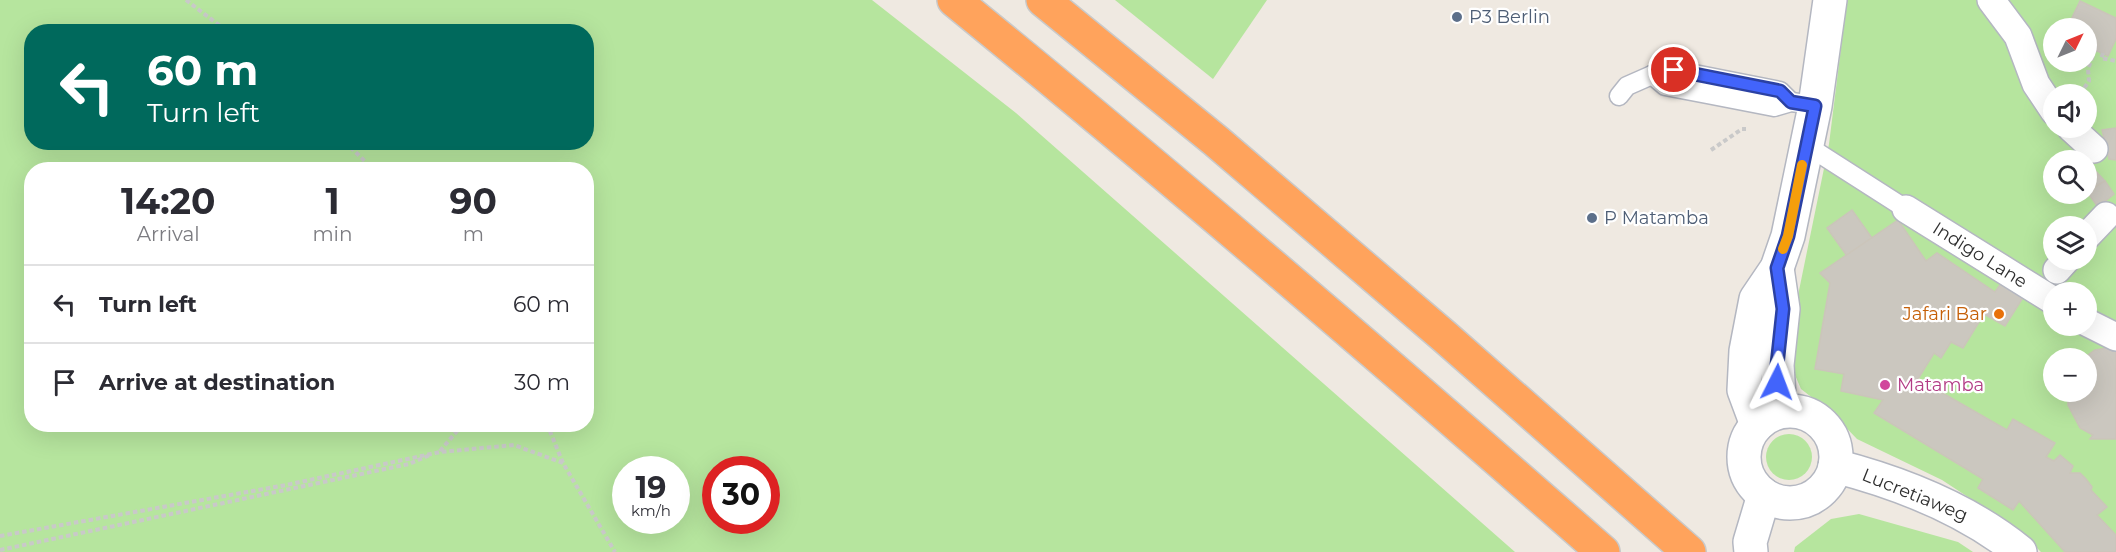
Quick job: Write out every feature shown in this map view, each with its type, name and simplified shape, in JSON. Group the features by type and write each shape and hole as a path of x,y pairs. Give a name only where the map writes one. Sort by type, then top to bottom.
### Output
{"highway":[{"path":"954,0 1180,186 1411,383 1603,552"},
{"path":"1043,0 1216,141 1445,337 1689,552"}],"street":[{"path":"1768,418 1783,309 1777,268 1788,236 1806,145 1803,104 1830,0"},
{"path":"1991,0 2018,36 2036,84 2043,94"},
{"path":"2082,138 2094,149"},
{"name":"Indigo Lane","path":"1906,209 2052,280"},
{"path":"2097,226 2113,209"},
{"path":"2097,328 2116,337"},
{"path":"1799,411 1816,418 1828,431 1835,448 1836,466 1828,483 1816,495 1799,502 1781,502 1764,495 1752,483 1744,466 1744,448 1751,431 1768,418 1799,411"},
{"name":"Lucretiaweg","path":"1836,466 1878,477 1970,516 2020,552"},
{"path":"1751,552 1750,542 1764,495"}],"lane":[{"path":"1619,96 1627,86 1652,75 1674,70 1780,91 1803,104"},
{"path":"1806,145 1906,209"}],"path":[{"path":"186,0 218,24"},
{"path":"2103,53 2102,57 2116,61"},
{"path":"1711,150 1742,129 1751,128"},
{"path":"353,150 366,162"},
{"path":"0,550 409,464 440,452 456,432"},
{"path":"550,432 563,463 615,552"},
{"path":"0,536 286,485 440,452 514,445 563,463"}],"green space":[{"path":"0,0 872,0 1016,113 1515,552 0,552"},
{"path":"1115,0 1267,0 1213,79"},
{"path":"1847,0 2116,0 2116,552 2041,552 2020,531 1942,480 1857,439 1832,413 1801,389 1786,354 1829,144"},
{"path":"1789,434 1805,441 1812,457 1805,473 1789,480 1773,473 1766,457 1773,441"},
{"path":"1859,514 1958,542 1973,552 1794,552 1795,547 1831,519"}],"building":[{"path":"2080,1 2116,18 2116,39 2108,56 2097,51 2097,18 2072,18"},
{"path":"2116,128 2116,160 2109,159 2102,130"},
{"path":"2097,172 2105,181 2097,186"},
{"path":"2105,181 2114,194 2098,207 2096,204 2097,186"},
{"path":"1852,210 1872,238 1847,256 1827,228"},
{"name":"Matamba","path":"1898,220 1926,261 1937,253 1995,292 2002,282 2024,296 2005,326 1984,314 1963,348 1951,342 1941,358 1934,353 1918,379 2007,430 2013,419 2055,443 2046,457 2054,461 2060,455 2073,466 2070,473 2080,473 2092,487 2091,490 2107,507 2097,515 2116,535 2116,552 2065,552 2019,501 2013,510 1978,488 1983,479 1874,413 1883,400 1841,391 1844,374 1815,369 1830,283 1820,273"},
{"path":"2116,348 2116,439 2090,439 2093,435 2080,428 2068,405 2068,402 2097,402 2097,350"}],"slow traffic":[{"path":"1783,249 1788,236 1802,165"}],"place":[{"name":"P3 Berlin","path":"1457,17"},
{"name":"P Matamba","path":"1592,218"},
{"name":"Jafari Bar","path":"1999,314"},
{"name":"Matamba","path":"1885,385"}],"route":[{"path":"1674,70 1780,91 1791,102 1815,106 1788,236 1777,268 1783,309 1777,382"}]}
